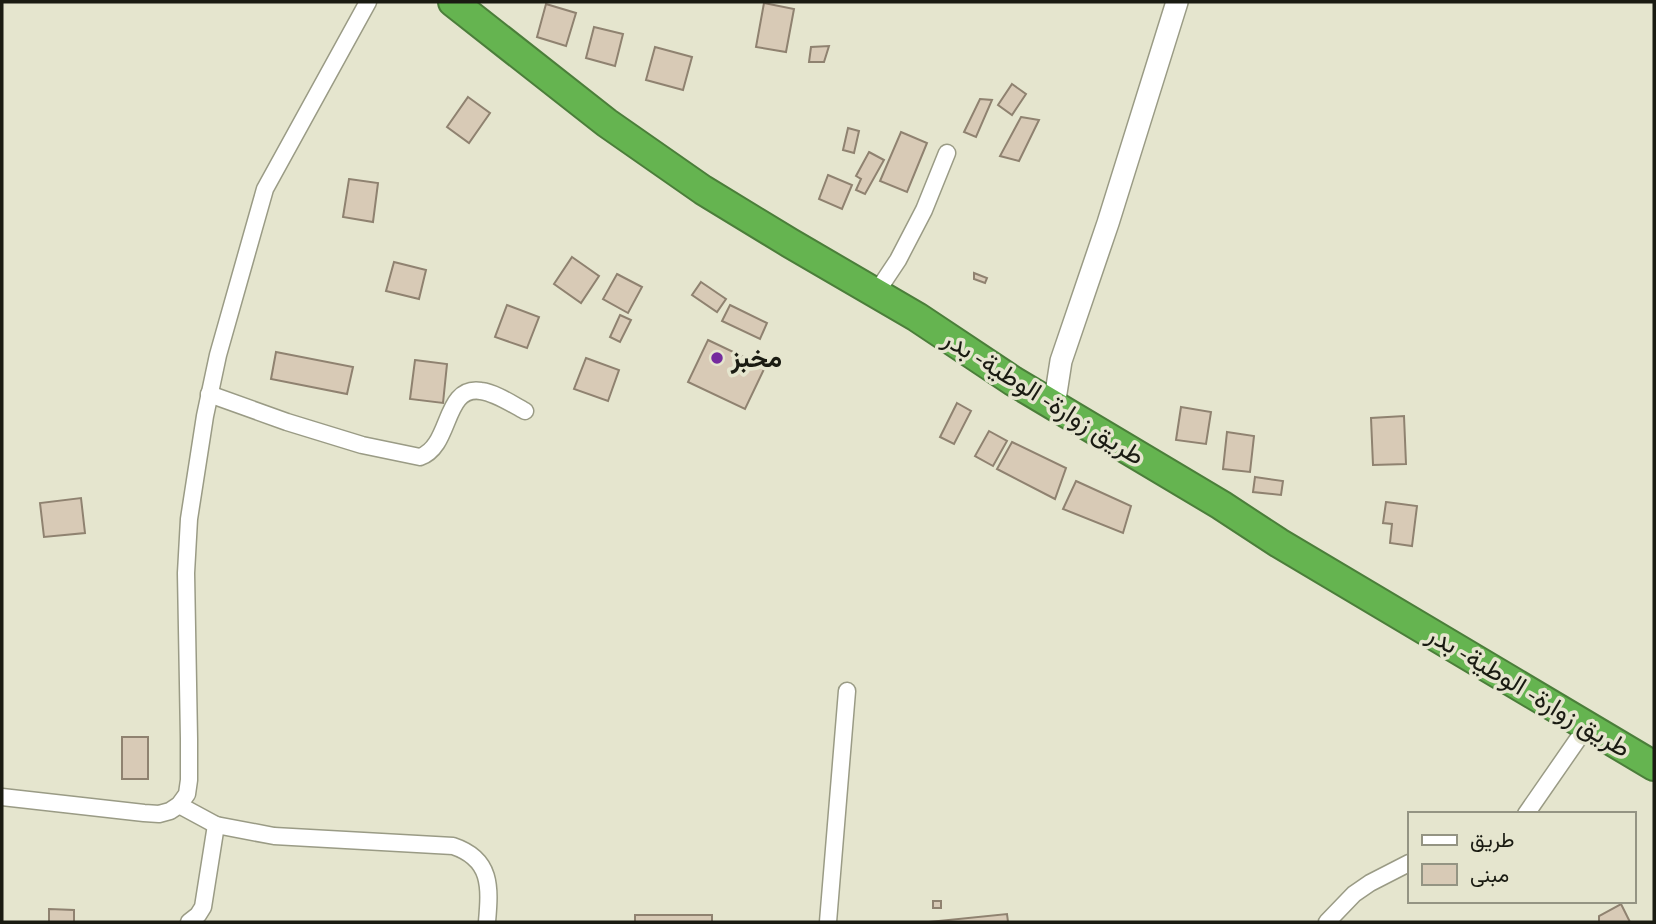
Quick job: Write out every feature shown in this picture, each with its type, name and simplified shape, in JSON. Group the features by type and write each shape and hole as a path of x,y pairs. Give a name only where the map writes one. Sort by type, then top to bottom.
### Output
{"highway":[{"name":"طريق زوارة- الوطية- بدر","path":"453,2 644,150 740,214 917,317 1279,543 1654,766"}],"street":[{"path":"2,797 159,814 170,811 187,794 186,573 189,519 209,394 265,189 368,2"},
{"path":"1054,405 1061,361 1108,223 1177,2"},
{"path":"876,293 898,260 925,210 947,153"},
{"path":"209,394 312,430 420,457 435,448 455,404 464,393 479,390 487,392 525,411"},
{"path":"828,922 847,691"},
{"path":"1527,812 1587,726"},
{"path":"178,805 216,825 274,836 443,845 467,851 476,858 485,872 489,894 487,922"},
{"path":"189,922 203,907 216,825"},
{"path":"1327,922 1354,894 1408,864"},
{"path":"1342,922 1354,894"}],"building":[{"path":"764,3 794,9 786,52 756,47"},
{"path":"546,4 576,13 566,46 537,37"},
{"path":"594,27 623,34 615,66 586,58"},
{"path":"829,46 824,62 809,62 811,47"},
{"path":"655,47 692,57 683,90 646,80"},
{"path":"1012,84 1026,94 1012,115 998,105"},
{"path":"468,97 490,113 469,143 447,127"},
{"path":"980,99 992,100 976,137 964,132"},
{"path":"1021,117 1039,120 1019,161 1000,156"},
{"path":"848,128 859,131 854,153 843,150"},
{"path":"901,132 927,143 907,192 880,181"},
{"path":"869,152 884,160 865,194 856,190 861,179 856,176"},
{"path":"828,175 852,185 842,209 819,199"},
{"path":"349,179 378,183 373,222 343,217"},
{"path":"572,257 599,276 581,303 554,284"},
{"path":"394,262 426,270 419,299 386,291"},
{"path":"974,273 987,278 985,283 974,279"},
{"path":"617,274 642,287 628,313 603,299"},
{"path":"701,282 726,299 717,312 692,295"},
{"path":"507,305 539,317 527,348 495,337"},
{"path":"730,305 767,323 760,339 722,321"},
{"path":"620,315 631,320 620,342 610,337"},
{"path":"708,340 765,367 745,409 688,382"},
{"path":"276,352 353,367 347,394 271,379"},
{"path":"586,358 619,370 608,401 574,389"},
{"path":"415,360 447,364 443,403 410,399"},
{"path":"957,403 971,411 954,444 940,437"},
{"path":"1181,407 1211,412 1206,444 1176,440"},
{"path":"1404,416 1406,464 1373,465 1371,418"},
{"path":"989,431 1007,441 993,466 975,456"},
{"path":"1227,432 1254,436 1250,472 1223,469"},
{"path":"1012,442 1066,468 1055,499 997,469"},
{"path":"1255,477 1283,481 1281,495 1253,492"},
{"path":"1076,481 1131,506 1123,533 1063,509"},
{"path":"81,498 85,533 44,537 40,503"},
{"path":"1386,502 1417,506 1412,546 1390,543 1392,524 1383,523"},
{"path":"122,737 148,737 148,779 122,779"},
{"path":"933,901 941,901 941,908 933,908"},
{"path":"1621,904 1630,922 1599,922 1599,916"},
{"path":"49,909 74,910 74,922 49,922"},
{"path":"1007,914 1008,922 929,922"},
{"path":"635,915 712,915 712,922 635,922"}],"place":[{"name":"مخبز","path":"717,358"}]}
